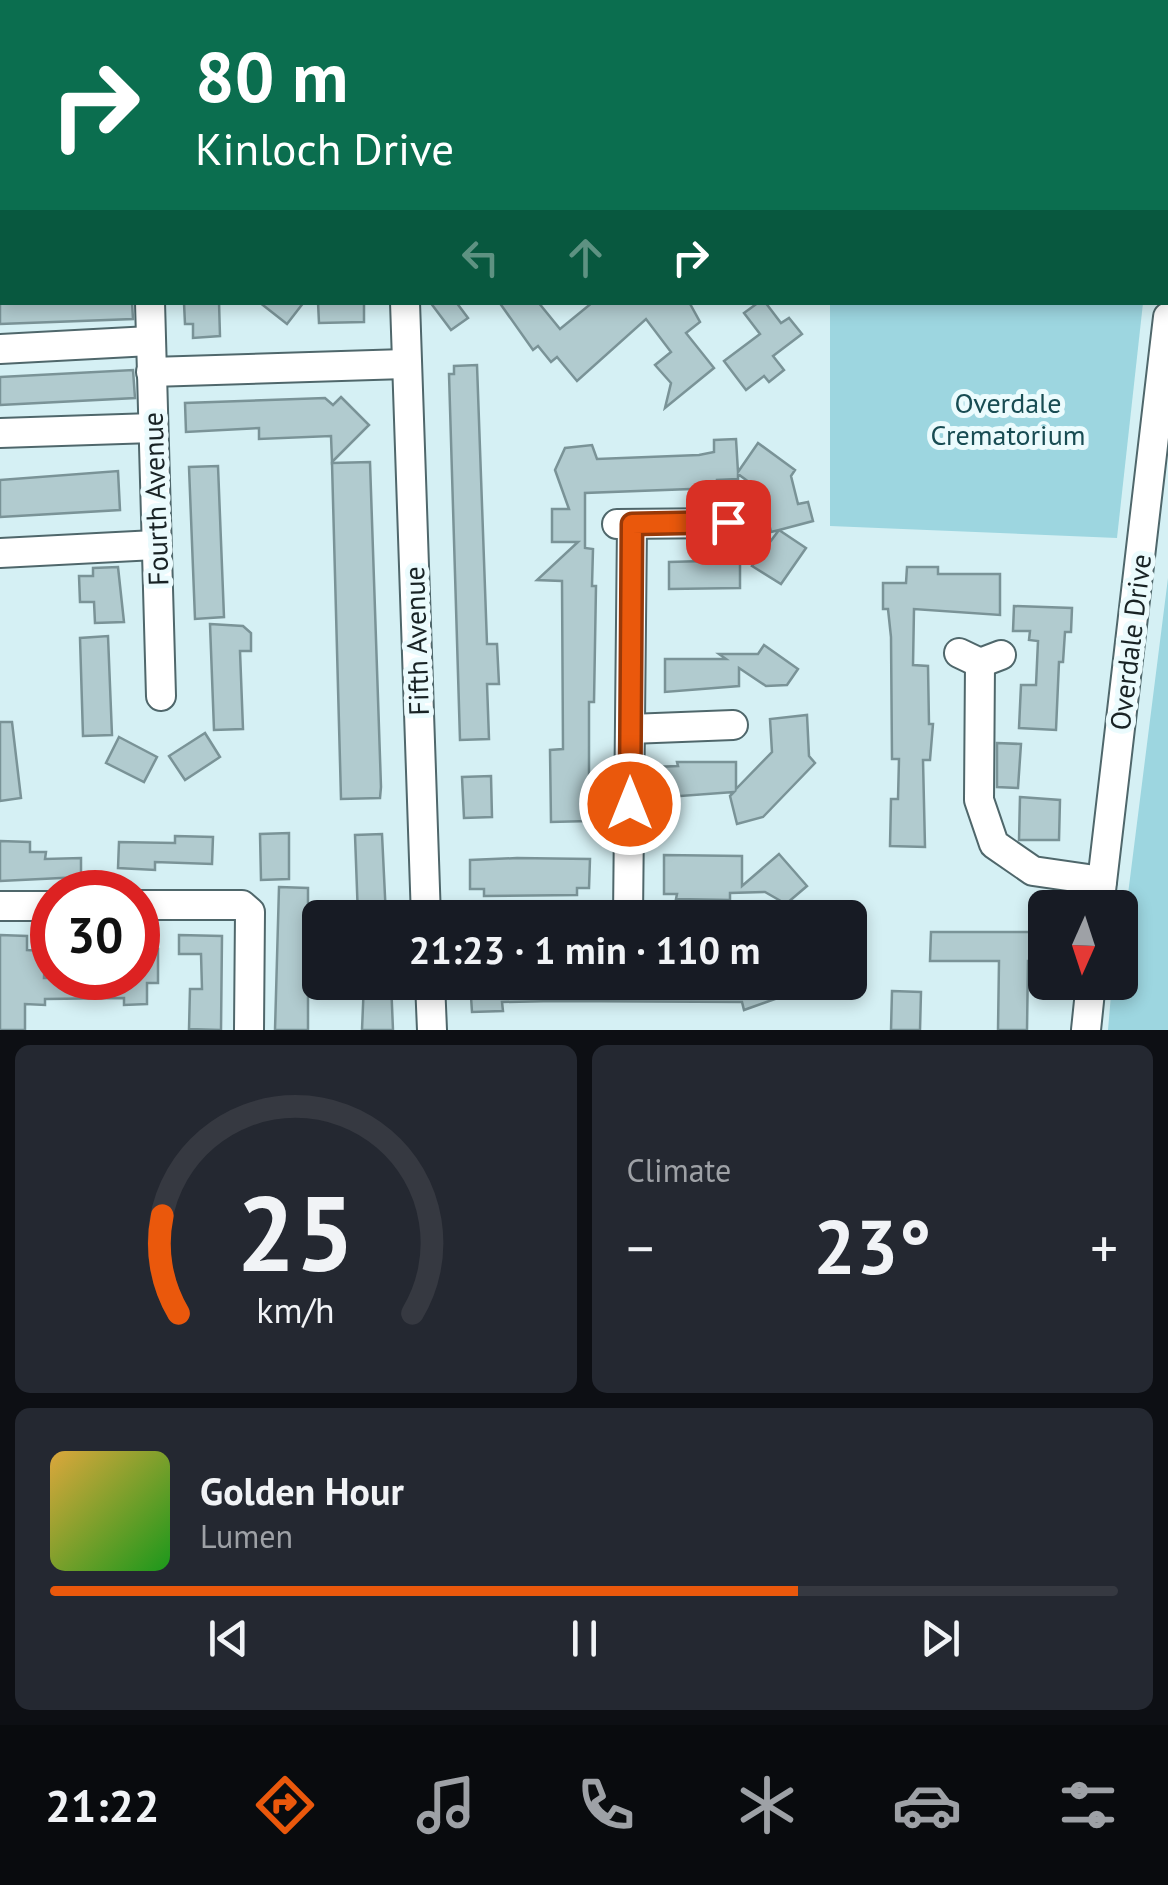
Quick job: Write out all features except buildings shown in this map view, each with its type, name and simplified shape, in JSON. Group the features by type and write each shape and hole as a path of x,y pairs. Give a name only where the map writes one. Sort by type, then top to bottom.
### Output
{"street":[{"name":"Fourth Avenue","path":"150,305 161,696"},
{"name":"Fifth Avenue","path":"405,305 425,900"},
{"name":"Overdale Drive","path":"1100,890 1168,317"},
{"path":"0,348 150,341"},
{"path":"151,372 405,364"},
{"path":"0,433 152,428"},
{"path":"628,900 630,729 624,524 728,522"},
{"path":"0,553 155,545"},
{"path":"980,657 979,800 994,844 1033,872 1088,890"},
{"path":"630,729 733,725"},
{"path":"160,905 242,904 250,912 249,1030"},
{"path":"0,906 30,906"},
{"path":"431,1000 432,1030"},
{"path":"1086,1030 1089,1000"}],"green space":[{"name":"Overdale Crematorium","path":"830,305 1143,305 1117,538 830,526"},
{"path":"1168,578 1168,1030 1108,1030 1111,1000 1138,1000 1138,890 1129,890"}],"route":[{"path":"630,804 632,524 728,522"}]}
